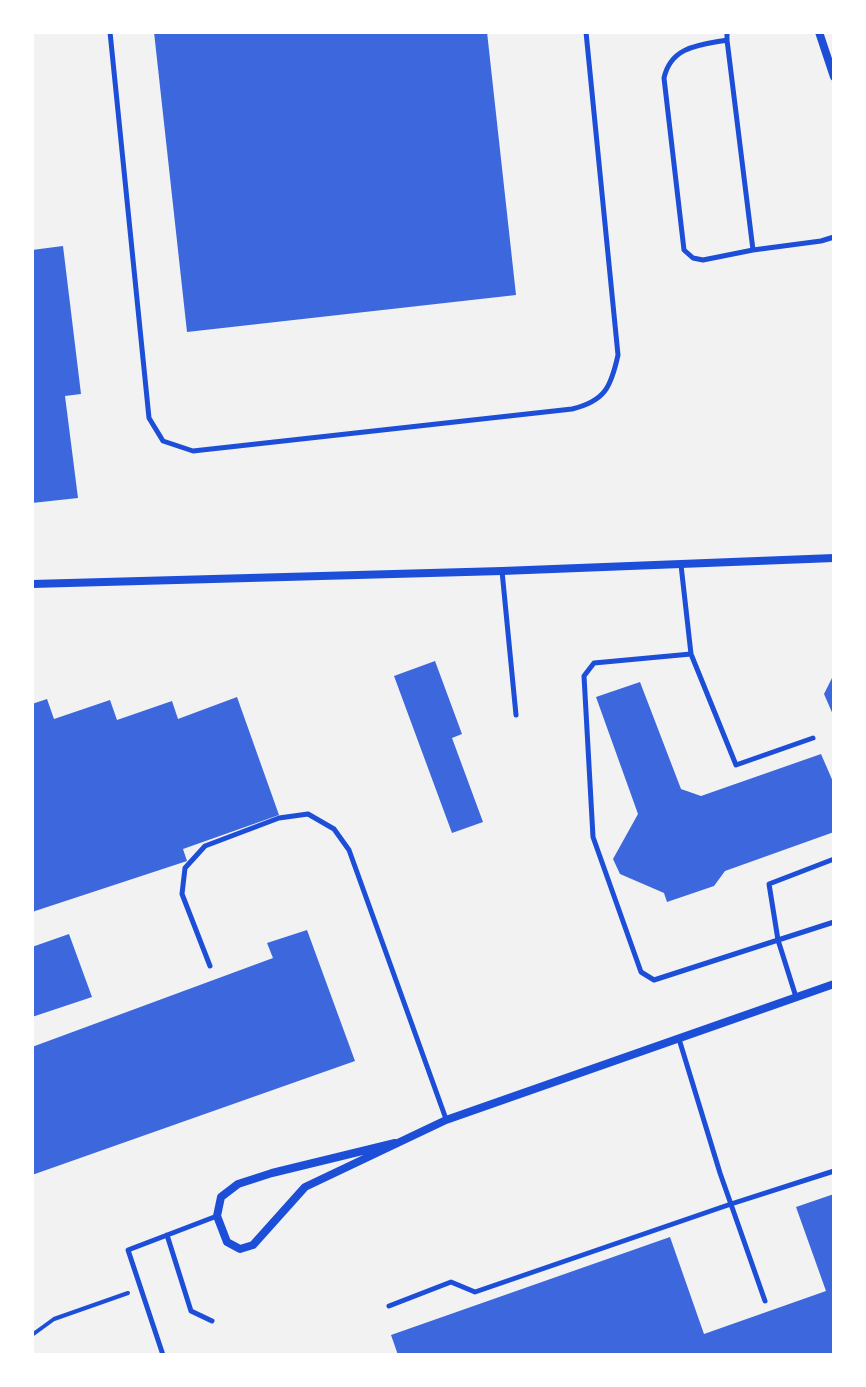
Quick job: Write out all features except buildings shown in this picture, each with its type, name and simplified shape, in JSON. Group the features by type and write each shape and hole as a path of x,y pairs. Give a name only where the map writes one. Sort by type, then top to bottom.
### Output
{"street":[{"path":"819,32 834,77"},
{"path":"32,584 834,558"},
{"path":"395,1143 238,1184 221,1197 217,1216 227,1242 240,1249 253,1245 305,1187 446,1120 834,984"}],"lane":[{"path":"110,32 149,418 163,441 193,451 572,409 589,405 601,396 613,378 618,355 586,32"},
{"path":"727,32 753,250"},
{"path":"727,40 678,52 666,68 664,78 684,250 693,258 703,260 834,237"},
{"path":"681,565 691,654 736,765 813,738"},
{"path":"502,571 516,715"},
{"path":"691,654 594,663 584,676 593,837 641,972 654,980 834,922"},
{"path":"210,966 182,894 185,868 205,846 279,818 308,814 334,829 349,850 446,1120"},
{"path":"796,997 778,940 769,884 834,859"},
{"path":"679,1038 765,1301"},
{"path":"389,1306 451,1282 475,1292 834,1171"},
{"path":"163,1355 128,1250 217,1216"},
{"path":"167,1235 191,1311 212,1321"}],"path":[{"path":"32,1335 54,1319 141,1289"}]}
